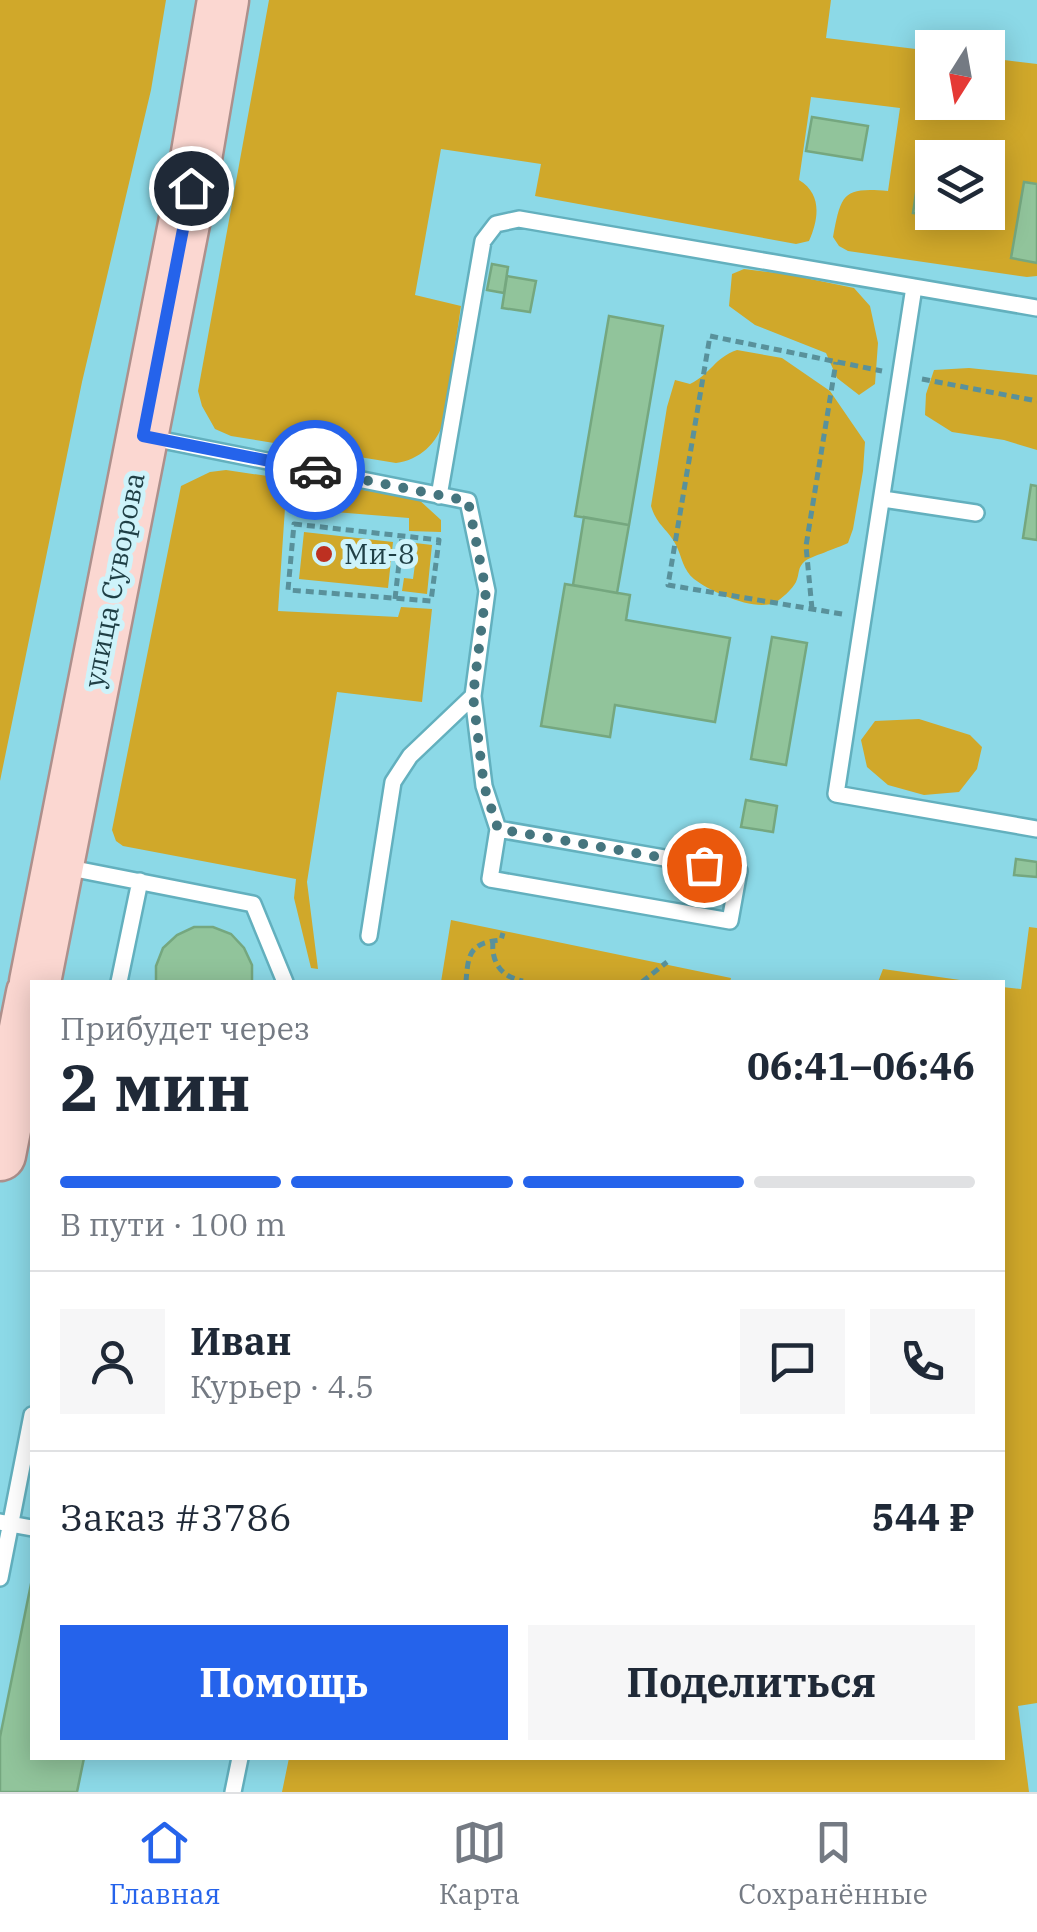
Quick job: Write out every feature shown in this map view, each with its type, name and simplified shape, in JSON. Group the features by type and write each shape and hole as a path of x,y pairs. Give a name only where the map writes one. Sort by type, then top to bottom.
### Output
{"main road":[{"name":"улица Суворова","path":"35,980 191,188 224,0"},
{"path":"0,1155 30,1004"}],"lane":[{"path":"440,496 483,240 496,224 519,220 1037,308"},
{"path":"914,287 836,794 1037,829"},
{"path":"143,436 468,501 486,591 473,696 484,786 498,829 490,880 730,921 739,870 498,829"},
{"path":"882,500 976,513"},
{"path":"368,936 392,782 410,756 473,696"},
{"path":"58,865 253,904 284,980"},
{"path":"119,980 140,882"},
{"path":"0,1578 6,1523 30,1424"},
{"path":"233,1792 240,1760"}],"path":[{"path":"864,618 668,584 710,336 1037,401"},
{"path":"812,609 806,546 836,362"},
{"path":"294,524 402,536 439,540 431,601 288,590 294,524"},
{"path":"395,598 402,536"},
{"path":"466,980 469,957 476,947 501,940 503,933"},
{"path":"493,941 492,955 498,967 514,980"},
{"path":"644,980 666,962"}],"shaded area":[{"path":"0,0 166,0 151,90 82,382 0,781"},
{"path":"269,0 831,0 826,38 915,49 915,120 1005,120 1005,60 1037,64 1037,276 848,251 839,246 833,237 847,196 862,190 888,191 900,108 811,97 799,180 812,192 816,215 809,241 796,244 535,196 541,164 441,149 415,295 461,306 444,421 432,443 413,458 396,463 231,436 215,429 198,391"},
{"path":"744,269 854,288 870,306 878,343 875,384 859,395 837,378 826,353 755,325 729,306 732,274"},
{"path":"737,350 782,358 830,391 865,442 848,543 805,561 790,590 765,605 732,599 694,579 651,506 675,380 690,384"},
{"path":"969,368 1037,375 1037,450 952,432 925,415 926,394 934,370"},
{"path":"226,470 417,498 441,520 441,532 409,531 409,518 285,508 278,611 398,617 401,607 432,609 422,702 337,692 307,882 318,969 311,968 294,898 296,879 123,846 112,830 181,486 210,472"},
{"path":"304,532 393,542 388,588 299,579"},
{"path":"407,542 432,545 427,594 402,591 404,578 413,579 416,557 405,555"},
{"path":"919,719 970,735 982,747 977,769 959,792 924,795 888,785 867,767 861,740 875,721"},
{"path":"451,920 731,978 730,980 441,980"},
{"path":"1029,927 1037,928 1037,1703 1018,1706 1029,1792 282,1792 289,1760 1005,1760 1005,987 1021,989"},
{"path":"883,969 960,980 879,980"}],"building":[{"path":"812,117 868,126 862,160 806,151"},
{"path":"1024,182 1037,184 1037,263 1011,258"},
{"path":"492,264 508,267 504,293 487,290"},
{"path":"507,276 536,281 530,312 502,308"},
{"path":"609,316 663,326 629,525 575,516"},
{"path":"1031,485 1037,486 1037,540 1023,538"},
{"path":"584,517 629,525 617,593 573,585"},
{"path":"565,584 630,595 626,620 730,638 715,722 615,705 610,737 541,726"},
{"path":"772,637 807,643 786,765 751,759"},
{"path":"746,800 777,806 773,832 741,827"},
{"path":"1016,859 1037,862 1037,877 1014,875"},
{"path":"194,927 213,927 231,934 252,965 252,980 156,980 163,948"},
{"path":"30,1589 30,1760 84,1760 77,1792 0,1792 0,1737"}],"way so far":[{"path":"315,470 468,501 486,591 473,696 484,786 498,829 704,865"}],"place":[{"name":"Ми-8","path":"324,554"}],"route":[{"path":"191,188 143,436 315,470"}]}
